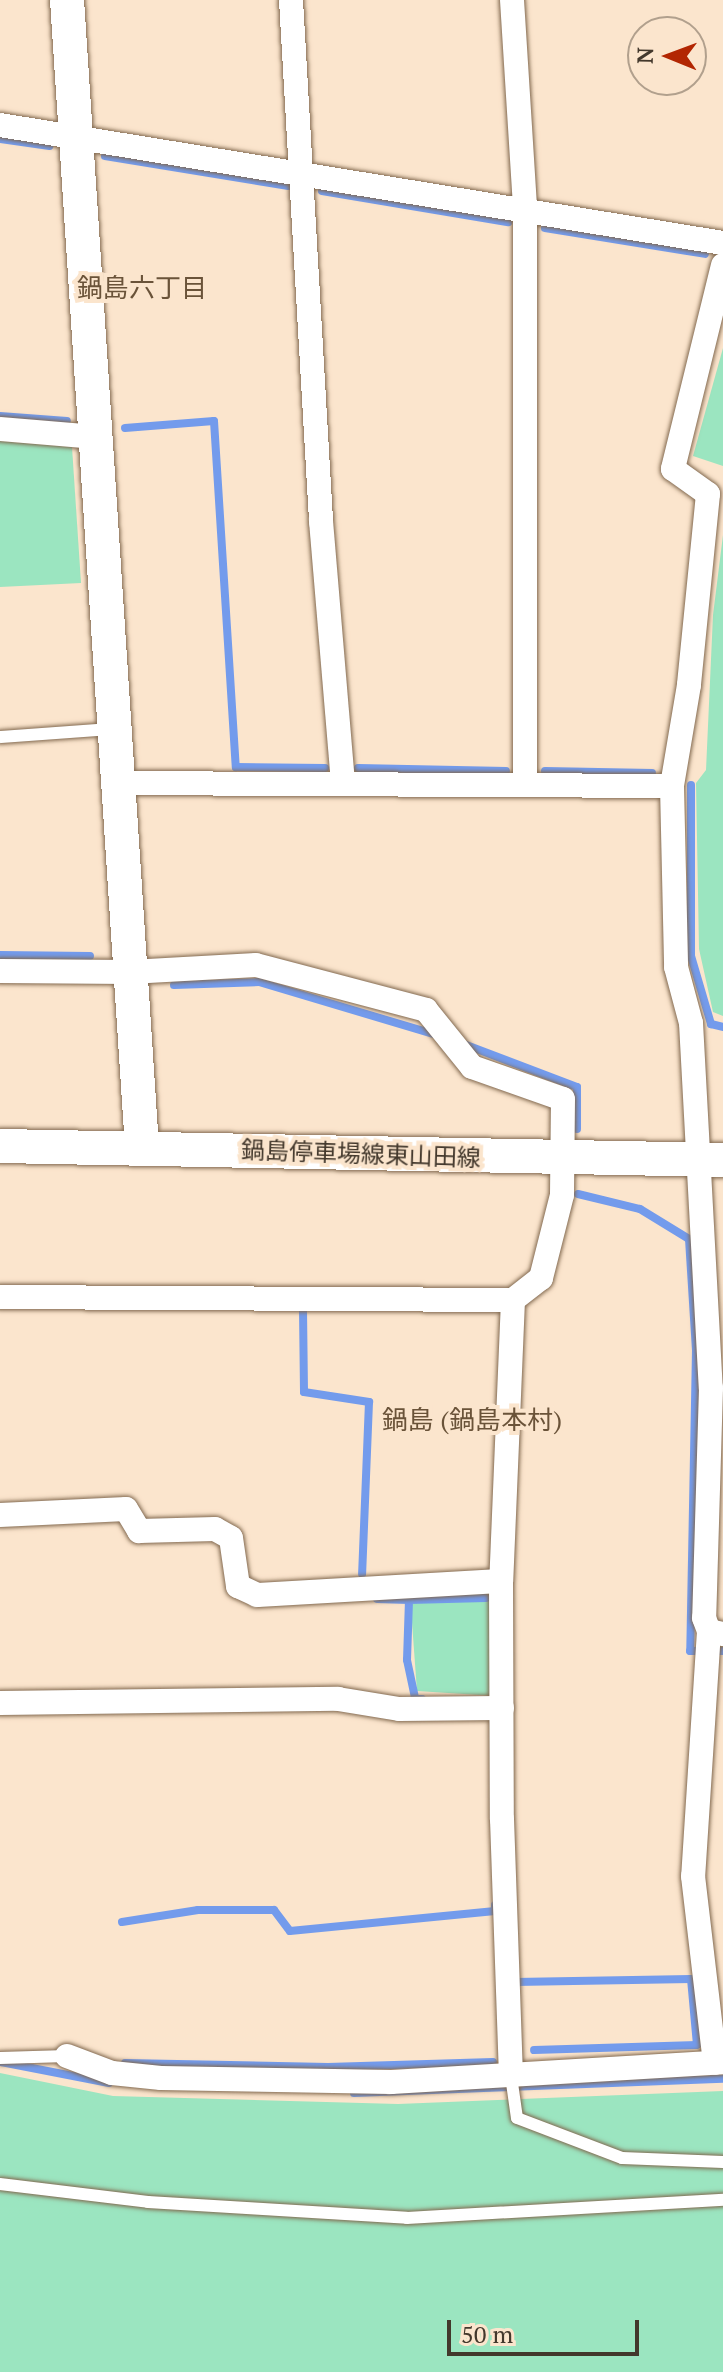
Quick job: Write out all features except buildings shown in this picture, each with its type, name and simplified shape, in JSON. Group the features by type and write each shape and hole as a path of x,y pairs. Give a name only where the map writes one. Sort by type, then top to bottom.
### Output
{"street":[{"path":"67,0 142,1147"},
{"path":"291,0 343,782"},
{"path":"512,0 525,208 525,785"},
{"path":"0,125 525,208 723,243"},
{"path":"67,2056 112,2073 161,2078 391,2082 719,2063 693,1876 705,1657 716,1632 704,1618 717,1388 709,1160 691,1023 676,967 672,786 689,685 708,494 673,469 723,265"},
{"path":"0,429 96,437"},
{"path":"118,783 672,786"},
{"path":"0,971 130,972 256,965 426,1010 472,1067 563,1099 562,1195 541,1278 513,1300 0,1297"},
{"name":"鍋島停車場線東山田線","path":"0,1146 142,1147 561,1160 709,1160"},
{"path":"511,2076 501,1581 513,1300"},
{"path":"0,1515 126,1509 139,1531 215,1529 231,1538 238,1586 257,1595 501,1581"},
{"path":"0,1703 338,1699 399,1709 502,1708"}],"lane":[{"path":"0,737 114,729"},
{"path":"0,2058 67,2056"},
{"path":"511,2076 517,2118 622,2158 723,2162"},
{"path":"0,2184 148,2202 407,2218 723,2200"}],"green space":[{"path":"723,348 723,466 693,456"},
{"path":"0,441 72,447 81,583 0,587"},
{"path":"723,535 723,1016 713,1012 699,949 696,783 706,770 713,615"},
{"path":"494,1591 495,1696 417,1691 410,1595"},
{"path":"0,2073 113,2096 398,2104 723,2091 723,2372 0,2372"}],"waterway":[{"path":"0,139 50,146"},
{"path":"105,156 289,186"},
{"path":"322,191 508,222"},
{"path":"545,228 705,254"},
{"path":"0,416 67,421"},
{"path":"125,428 214,421 236,767 325,768"},
{"path":"358,768 506,771"},
{"path":"545,771 652,773"},
{"path":"691,785 691,956 711,1024 723,1027"},
{"path":"0,955 90,956"},
{"path":"174,985 259,982 437,1035"},
{"path":"461,1043 577,1087 577,1129"},
{"path":"578,1194 640,1209 689,1239 696,1351 690,1651 723,1651"},
{"path":"303,1310 304,1392 369,1402 362,1574"},
{"path":"409,1600 486,1598"},
{"path":"377,1599 409,1600 407,1660 415,1699 422,1699"},
{"path":"122,1922 198,1910 274,1910 290,1931 495,1911 495,1905"},
{"path":"515,1977 515,1982 691,1979 697,2045 534,2050"},
{"path":"1,2062 109,2083"},
{"path":"125,2063 328,2067 493,2062"},
{"path":"354,2093 723,2079"}],"district":[{"name":"鍋島六丁目","path":"142,288"},
{"name":"鍋島 (鍋島本村)","path":"472,1420"}]}
